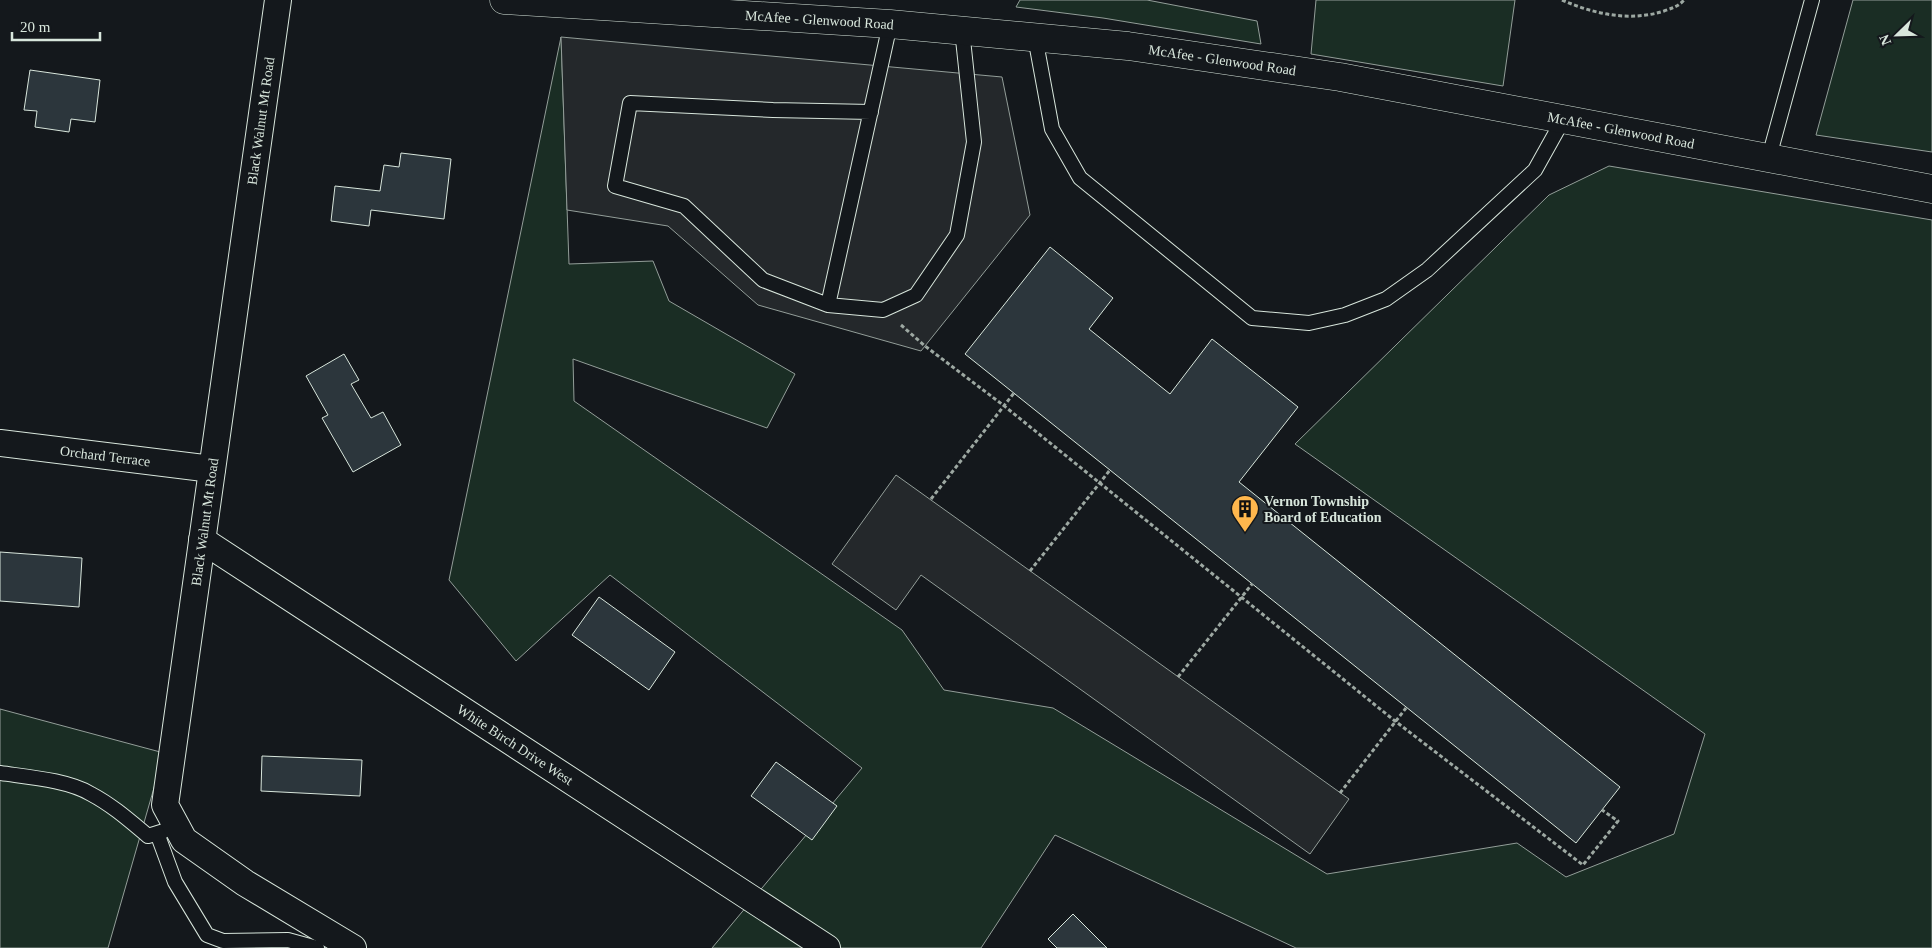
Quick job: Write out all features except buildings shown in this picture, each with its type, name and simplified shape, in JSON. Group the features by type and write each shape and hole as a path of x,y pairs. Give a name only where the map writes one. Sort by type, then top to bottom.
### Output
{"street":[{"name":"Black Walnut Mt Road","path":"278,0 165,805 167,830 245,882 353,948"},
{"name":"McAfee - Glenwood Road","path":"504,0 890,24 1128,46 1340,77 1932,188"},
{"name":"Orchard Terrace","path":"0,443 212,469"},
{"name":"White Birch Drive West","path":"202,540 827,948"}],"lane":[{"path":"1769,157 1812,0"},
{"path":"828,305 890,24"},
{"path":"871,112 773,110 630,103 615,186 684,206 763,280 828,305 883,310 916,296 957,234 974,142 962,30"},
{"path":"1035,37 1052,130 1080,178 1252,318 1309,323 1345,315 1386,299 1427,270 1535,170 1564,118"},
{"path":"0,773 59,783 90,793 148,836 167,830 175,882 207,935 222,941 288,940 317,948"}],"path":[{"path":"1562,0 1582,9 1612,16 1651,15 1679,6 1684,0"},
{"path":"883,310 925,346 1101,483 1396,721 1583,865 1618,821 1602,810"},
{"path":"931,499 1014,393"},
{"path":"1030,571 1110,470"},
{"path":"1178,677 1252,584"},
{"path":"1340,793 1406,708"}],"green space":[{"path":"1020,0 1147,0 1257,21 1261,44 1103,18 1016,7"},
{"path":"1316,0 1515,0 1503,86 1311,54"},
{"path":"1853,0 1932,0 1932,152 1816,135"},
{"path":"561,37 569,264 653,261 669,301 795,374 767,428 573,359 574,401 902,630 944,690 1053,708 1327,874 1517,843 1566,877 1674,834 1705,734 1295,444 1549,195 1609,166 1932,220 1932,948 1296,948 1055,835 981,948 712,948 862,768 610,575 516,661 449,580"},
{"path":"0,709 164,753 108,948 0,948"}],"shaded area":[{"path":"561,37 1002,77 1030,215 921,351 758,305 668,226 567,210"},
{"path":"896,475 1349,799 1310,854 921,575 896,610 832,564"}],"place":[{"name":"Vernon Township Board of Education","path":"1245,533"}]}
